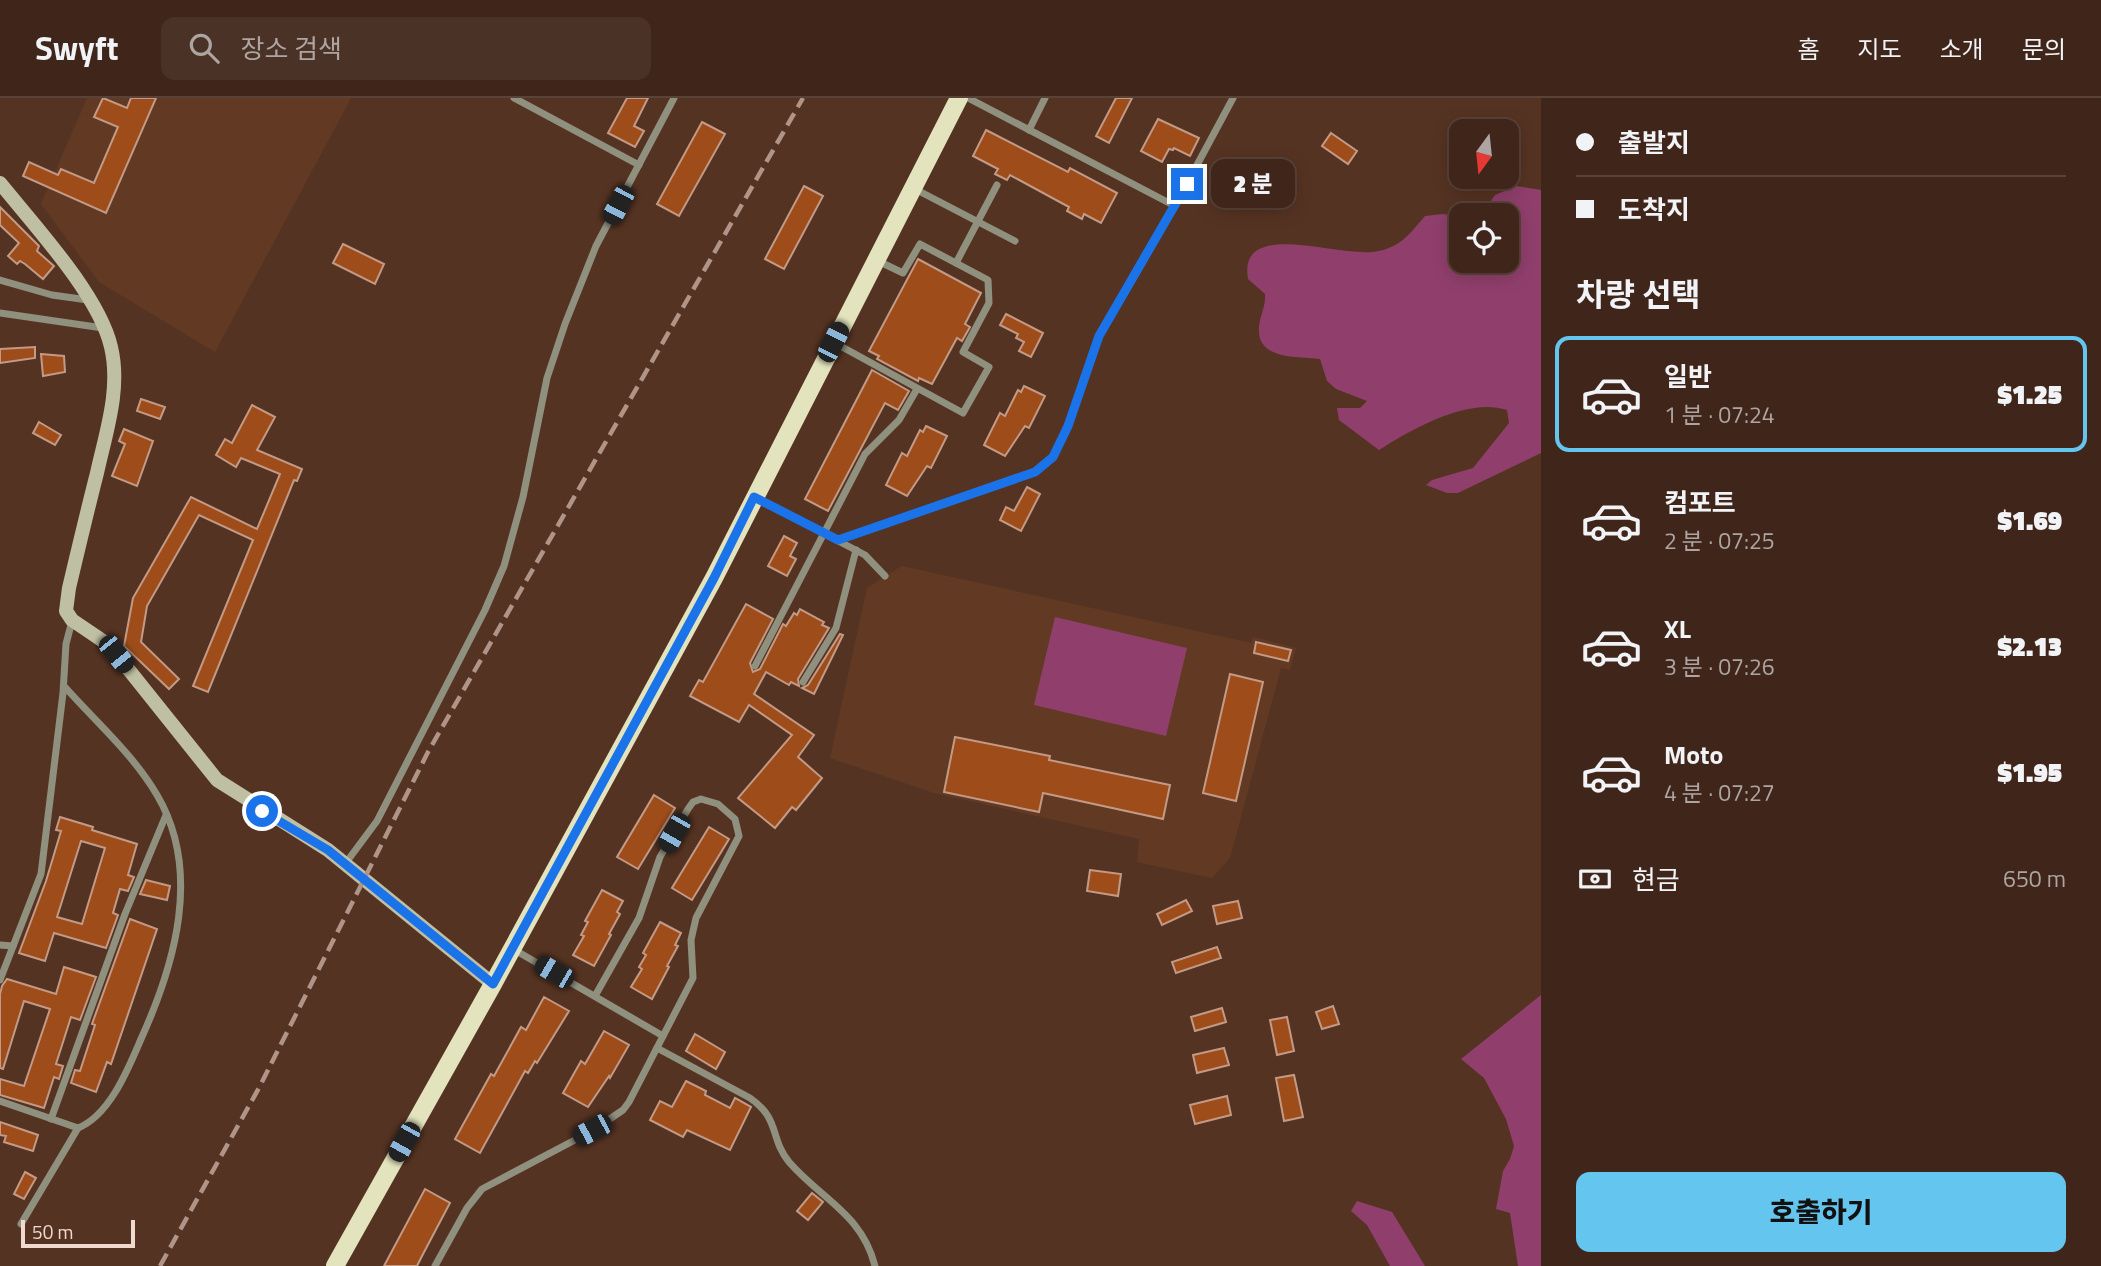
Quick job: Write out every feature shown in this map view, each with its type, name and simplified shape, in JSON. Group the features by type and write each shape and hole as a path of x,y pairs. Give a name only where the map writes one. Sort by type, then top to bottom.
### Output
{"main road":[{"path":"335,1266 493,984 714,578 959,98"},
{"path":"0,183 57,253 90,300 110,343 114,365 113,400 66,611 72,620 109,645 217,780 345,864 493,984"}],"street":[{"path":"514,98 639,165"},
{"path":"345,864 377,821 485,610 504,566 523,497 547,378 565,324 596,246 674,98"},
{"path":"968,98 1175,206"},
{"path":"1029,130 1045,98"},
{"path":"838,540 1035,472 1053,457 1068,426 1099,336 1175,206 1233,98"},
{"path":"957,263 997,184"},
{"path":"913,187 1015,241"},
{"path":"833,342 963,413 989,367 962,352 989,303 988,281 920,244 903,273 875,260"},
{"path":"0,280 52,295 90,300"},
{"path":"0,313 103,328"},
{"path":"755,666 865,454 899,420 917,389"},
{"path":"754,497 865,555 885,576"},
{"path":"803,682 836,628 856,550"},
{"path":"0,980 43,864 64,686 66,644 72,620"},
{"path":"21,1224 78,1128 89,1124 106,1105 130,1063 148,1024 176,941 180,890 179,858 158,796 139,769 64,686"},
{"path":"435,1266 476,1194 623,1110 693,978 691,940 696,918 739,836 735,819 718,804 701,799 688,809 660,857 639,918 595,996"},
{"path":"51,1118 125,914 166,815"},
{"path":"0,945 13,946"},
{"path":"512,948 663,1036"},
{"path":"657,1048 764,1108 771,1117 778,1144 789,1161 849,1218 869,1242 875,1266"},
{"path":"0,1101 78,1128"}],"shaded area":[{"path":"87,98 351,98 215,352 99,282 41,204"},
{"path":"1519,186 1541,190 1541,453 1458,493 1447,493 1426,485 1432,480 1473,468 1509,423 1507,410 1492,407 1458,411 1407,433 1379,450 1339,420 1337,408 1360,408 1367,401 1336,389 1327,381 1320,359 1280,355 1264,346 1259,327 1265,294 1248,279 1249,260 1259,249 1275,245 1379,251 1400,242 1425,216 1443,214 1449,215 1449,273 1519,273 1519,203 1489,203 1495,195 1509,189 1519,189"},
{"path":"902,566 1251,643 1253,637 1296,648 1290,670 1281,668 1230,858 1212,878 1137,862 1139,839 934,793 830,758 867,588"},
{"path":"1055,617 1187,648 1166,736 1034,705"},
{"path":"1541,995 1541,1266 1518,1266 1510,1213 1496,1209 1503,1171 1514,1146 1506,1119 1484,1078 1461,1059"},
{"path":"1357,1201 1392,1212 1425,1266 1390,1266 1367,1225 1351,1211"}],"building":[{"path":"103,98 127,108 131,98 156,98 106,213 23,176 29,162 58,175 61,169 94,183 118,127 94,117"},
{"path":"627,98 648,98 634,126 644,131 635,147 608,133"},
{"path":"1116,98 1132,98 1109,143 1096,136"},
{"path":"1158,119 1199,138 1190,156 1174,148 1169,149 1162,162 1141,151"},
{"path":"702,122 725,134 679,216 657,204"},
{"path":"986,130 1068,172 1070,168 1117,193 1101,223 1084,214 1082,219 1067,211 1069,207 1010,175 1007,180 995,174 998,169 973,156"},
{"path":"1331,133 1357,151 1348,164 1322,146"},
{"path":"804,186 823,196 784,269 765,259"},
{"path":"0,207 39,246 37,251 54,266 43,279 25,264 20,261 17,264 8,256 19,243 0,225"},
{"path":"343,244 384,264 375,284 333,263"},
{"path":"918,259 981,293 965,324 970,327 962,341 957,338 932,384 919,378 918,381 877,359 879,356 869,351"},
{"path":"1006,314 1043,333 1031,357 1019,351 1024,342 1016,338 1018,334 1000,325"},
{"path":"35,347 35,358 0,363 0,349"},
{"path":"41,354 64,356 65,372 43,376"},
{"path":"872,370 909,391 898,410 885,403 828,511 805,499"},
{"path":"1024,386 1045,396 1029,428 1025,426 1005,456 984,445 1000,413 1005,416 1018,390 1021,392"},
{"path":"141,399 165,407 160,419 137,411"},
{"path":"252,405 275,417 257,450 302,469 297,481 294,480 208,692 193,686 253,540 199,515 147,606 141,642 179,679 169,689 124,646 133,598 191,497 257,529 280,474 241,458 236,467 216,455 225,439 232,443"},
{"path":"39,422 61,435 55,445 33,433"},
{"path":"926,426 947,436 931,468 927,466 907,496 886,485 902,453 907,456 920,430 923,432"},
{"path":"124,429 153,441 137,486 112,476 125,444 119,441"},
{"path":"1027,487 1040,494 1021,531 1000,520 1006,507 1014,511"},
{"path":"784,536 797,543 790,556 796,559 787,576 768,566"},
{"path":"746,604 773,619 750,663 753,672 760,669 783,624 786,626 800,609 824,622 822,625 829,628 798,679 799,686 791,682 789,685 766,672 754,694 814,735 798,757 822,778 796,810 792,807 775,828 738,798 792,735 749,705 739,722 690,696 699,680 703,682"},
{"path":"840,634 843,635 814,694 802,688 808,685"},
{"path":"1256,642 1291,650 1288,661 1254,653"},
{"path":"1230,674 1263,682 1236,801 1203,793"},
{"path":"955,737 1050,756 1049,760 1170,785 1163,819 1043,793 1039,812 944,792"},
{"path":"654,795 675,808 638,869 617,857"},
{"path":"60,817 137,844 128,875 134,877 128,891 120,889 113,913 118,915 106,948 54,933 45,961 19,953 46,881 61,831 56,830","holes":["81,841 105,848 82,924 57,917"]},
{"path":"709,827 729,839 692,900 672,888"},
{"path":"1090,870 1121,874 1118,896 1087,891"},
{"path":"146,880 170,886 167,900 140,894"},
{"path":"602,890 623,901 617,912 620,914 609,934 611,935 594,966 573,955 584,936 581,935 588,922 585,921"},
{"path":"1186,900 1192,911 1162,925 1157,914"},
{"path":"1238,901 1242,918 1217,924 1213,906"},
{"path":"130,919 157,929 111,1064 107,1062 96,1092 71,1083 75,1070 80,1071 95,1025 92,1024"},
{"path":"660,922 681,933 675,945 678,946 667,966 669,967 652,999 631,987 642,969 639,967 646,955 643,953"},
{"path":"1217,947 1221,958 1176,973 1172,962"},
{"path":"64,967 96,977 80,1020 71,1017 56,1064 63,1066 59,1079 54,1077 44,1108 0,1095 0,1079 24,1086 50,1009 24,1001 3,1069 0,1068 2,986 7,979 56,994"},
{"path":"544,997 569,1011 537,1063 535,1061 528,1073 525,1071 480,1153 455,1139 491,1074 494,1076 521,1027 526,1030"},
{"path":"1333,1006 1339,1024 1322,1029 1316,1012"},
{"path":"1222,1008 1226,1022 1195,1031 1191,1017"},
{"path":"1287,1017 1294,1051 1277,1055 1270,1020"},
{"path":"604,1031 629,1045 610,1078 609,1076 588,1107 563,1093 581,1061 585,1064"},
{"path":"695,1034 725,1052 716,1069 686,1051"},
{"path":"1224,1048 1229,1065 1197,1073 1193,1055"},
{"path":"1294,1075 1303,1117 1284,1121 1276,1078"},
{"path":"686,1081 730,1108 735,1098 751,1107 730,1150 687,1130 683,1137 650,1120 660,1101 672,1107"},
{"path":"1227,1096 1231,1115 1195,1124 1190,1105"},
{"path":"0,1122 38,1135 33,1151 4,1142 6,1136 0,1135"},
{"path":"25,1172 36,1178 24,1199 14,1194"},
{"path":"425,1189 450,1203 417,1266 384,1266"},
{"path":"812,1193 823,1202 808,1220 797,1211"}],"railway":[{"path":"160,1266 260,1086 428,752 803,98"}],"route":[{"path":"262,811 328,850 493,984 714,578 754,497 838,540 1035,472 1045,465 1053,457 1068,426 1099,336 1187,184"}]}
